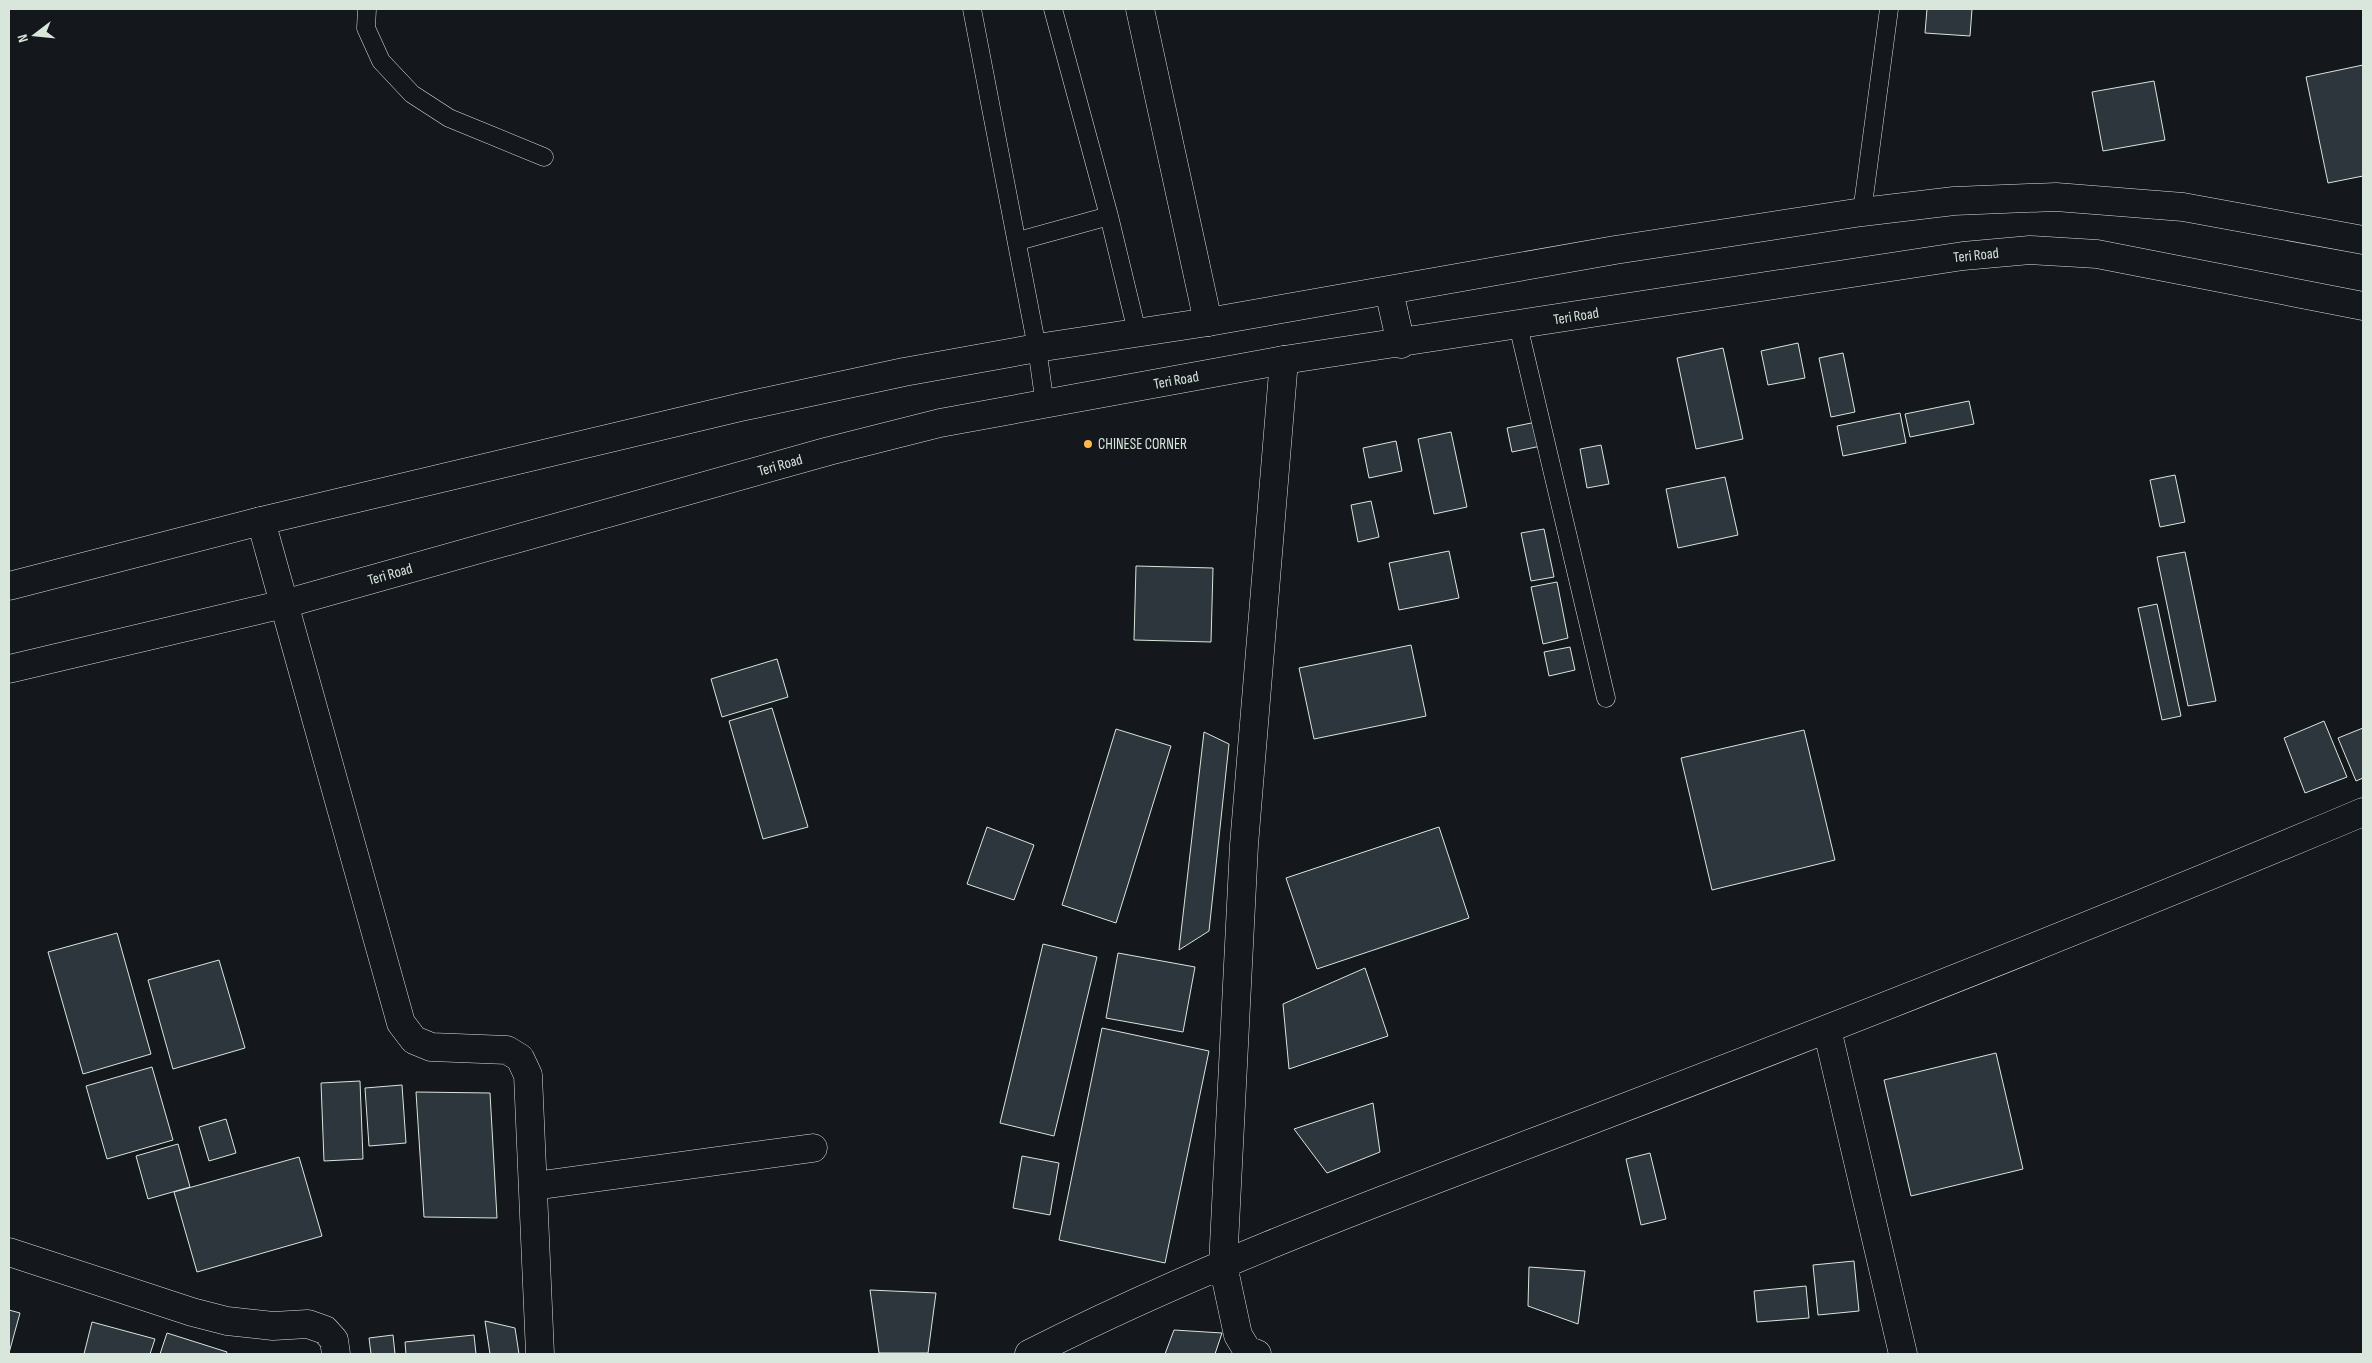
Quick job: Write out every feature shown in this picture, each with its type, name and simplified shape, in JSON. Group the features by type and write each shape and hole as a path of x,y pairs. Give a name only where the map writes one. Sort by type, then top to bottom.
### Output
{"street":[{"path":"1140,9 1208,322"},
{"path":"9,586 261,521 741,407 904,372 1037,348 1208,322 1389,291 1615,250 1862,212 1954,201 2056,197 2183,208 2363,240"},
{"name":"Teri Road","path":"9,668 284,604 829,452 940,423 1284,360 1401,344 1963,256 2030,250 2097,254 2363,306"},
{"path":"1389,291 1401,344"},
{"path":"1257,1354 1247,1350 1238,1335 1223,1265 1244,845 1284,360"},
{"path":"261,521 400,1023 414,1040 431,1048 507,1050 520,1058 528,1075 540,1354"},
{"path":"1029,1354 1123,1308 1364,1207 1827,1028 2186,886 2363,812"},
{"path":"1827,1028 1903,1354"},
{"path":"534,1186 813,1148"},
{"path":"9,1252 192,1312 227,1321 273,1326 308,1324 325,1330 334,1340 336,1354"}],"lane":[{"path":"367,9 366,28 381,61 412,94 449,118 544,157"},
{"path":"972,9 1018,240 1045,405"},
{"path":"1052,9 1109,216 1137,332"},
{"path":"1862,212 1889,9"},
{"path":"1018,240 1109,216"},
{"path":"1518,325 1606,698"}],"building":[{"path":"1927,9 1972,9 1970,36 1925,33"},
{"path":"2363,65 2363,176 2328,183 2306,77"},
{"path":"2154,81 2165,140 2103,151 2092,92"},
{"path":"1798,343 1805,378 1768,385 1761,351"},
{"path":"1723,348 1743,439 1696,449 1677,358"},
{"path":"1843,353 1855,412 1831,417 1819,358"},
{"path":"1969,401 1974,424 1910,437 1905,414"},
{"path":"1900,413 1906,443 1843,456 1837,426"},
{"path":"1536,422 1541,446 1512,452 1507,428"},
{"path":"1451,432 1467,507 1434,514 1418,439"},
{"path":"1396,441 1402,471 1369,478 1363,448"},
{"path":"1601,445 1609,484 1587,488 1580,449"},
{"path":"2175,475 2185,522 2160,527 2150,480"},
{"path":"1725,477 1738,535 1678,548 1666,489"},
{"path":"1371,501 1379,537 1358,542 1351,505"},
{"path":"1544,529 1554,577 1531,581 1521,533"},
{"path":"1449,551 1459,598 1399,610 1389,563"},
{"path":"2185,552 2216,701 2188,706 2157,557"},
{"path":"1136,566 1213,568 1211,642 1134,640"},
{"path":"1557,582 1568,638 1543,644 1531,587"},
{"path":"2157,604 2181,716 2162,720 2138,608"},
{"path":"1411,645 1426,716 1314,739 1299,668"},
{"path":"1570,647 1575,670 1549,676 1544,652"},
{"path":"777,659 788,697 722,717 711,679"},
{"path":"772,708 808,827 763,839 729,721"},
{"path":"2324,721 2347,777 2305,793 2284,738"},
{"path":"2363,728 2363,778 2356,781 2338,738"},
{"path":"1116,729 1171,746 1116,923 1062,905"},
{"path":"1804,730 1835,860 1712,890 1681,758"},
{"path":"1204,732 1229,744 1209,931 1179,950"},
{"path":"987,827 1034,845 1014,900 967,884"},
{"path":"1439,827 1469,918 1317,969 1286,878"},
{"path":"117,933 151,1054 83,1074 48,952"},
{"path":"1043,944 1097,957 1054,1136 1000,1123"},
{"path":"1118,953 1195,967 1183,1032 1106,1018"},
{"path":"219,960 245,1048 173,1069 148,980"},
{"path":"1365,968 1388,1036 1289,1069 1283,1004"},
{"path":"1102,1028 1209,1051 1165,1263 1059,1240"},
{"path":"1996,1053 2023,1169 1911,1196 1884,1080"},
{"path":"152,1067 173,1140 107,1159 86,1086"},
{"path":"360,1081 363,1159 324,1161 321,1083"},
{"path":"402,1085 406,1143 369,1146 365,1088"},
{"path":"416,1092 490,1093 497,1218 424,1217"},
{"path":"1373,1103 1380,1152 1327,1173 1294,1129"},
{"path":"226,1119 236,1153 209,1161 199,1127"},
{"path":"178,1144 190,1187 148,1199 136,1156"},
{"path":"1650,1153 1666,1219 1641,1225 1626,1159"},
{"path":"1022,1156 1059,1163 1050,1215 1013,1208"},
{"path":"299,1157 322,1236 197,1272 174,1192"},
{"path":"1854,1261 1859,1311 1818,1315 1813,1265"},
{"path":"1529,1267 1585,1271 1578,1324 1528,1306"},
{"path":"1806,1286 1809,1318 1757,1322 1754,1291"},
{"path":"870,1290 936,1293 928,1353 879,1353"},
{"path":"9,1310 20,1313 9,1353"},
{"path":"485,1321 515,1328 519,1354 490,1354"},
{"path":"92,1322 155,1339 150,1354 84,1354"},
{"path":"1174,1330 1222,1333 1215,1354 1165,1354"},
{"path":"167,1333 227,1352 226,1354 160,1354"},
{"path":"393,1335 395,1354 371,1354 369,1338"},
{"path":"474,1335 476,1354 406,1354 405,1342"}],"place":[{"name":"CHINESE CORNER","path":"1088,444"}]}
